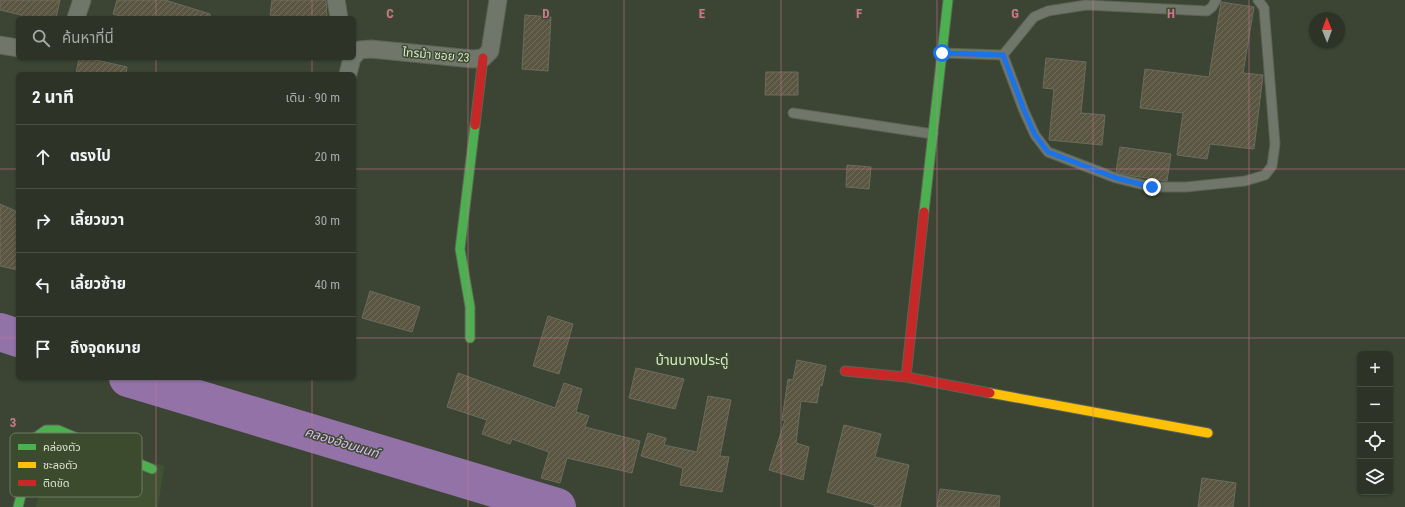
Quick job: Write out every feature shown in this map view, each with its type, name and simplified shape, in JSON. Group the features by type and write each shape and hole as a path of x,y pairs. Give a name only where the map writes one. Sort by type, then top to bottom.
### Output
{"street":[{"path":"77,16 82,0"},
{"path":"336,0 339,16"},
{"name":"ไทรม้า ซอย 23","path":"356,52 371,49 473,59 483,58 490,52 498,0"},
{"path":"906,377 948,0"},
{"path":"0,45 16,48"},
{"path":"470,338 470,307 460,249 483,58"},
{"name":"ไทรม้า ซอย 23","path":"349,72 352,60"},
{"path":"845,371 906,377 1208,433"},
{"path":"42,433 46,430 58,430 65,433"},
{"path":"142,465 152,469"},
{"path":"18,507 21,497"}],"lane":[{"path":"1003,55 1034,17 1048,11 1086,5 1207,10 1212,7 1216,0"},
{"path":"1003,55 1035,135 1048,152 1116,178 1152,187 1186,188 1245,181 1265,175 1272,166 1275,144 1264,8 1258,0"},
{"path":"942,53 1003,55"},
{"path":"793,113 933,134"}],"shaded area":[{"path":"142,460 164,466 158,507 36,507 38,497 142,497"}],"building":[{"path":"0,0 60,0 56,16 21,16 0,10"},
{"path":"117,0 165,0 210,14 210,16 120,16 113,14"},
{"path":"272,0 326,0 327,16 270,15"},
{"path":"1221,2 1254,7 1243,73 1263,75 1254,149 1210,144 1207,159 1177,155 1183,113 1140,108 1145,69 1209,77"},
{"path":"525,15 551,17 548,71 522,69"},
{"path":"1046,58 1086,62 1081,113 1105,115 1102,145 1049,140 1054,89 1043,88"},
{"path":"79,60 96,60 127,67 126,72 76,72"},
{"path":"766,72 798,72 798,95 765,95"},
{"path":"1120,147 1171,154 1167,181 1116,172"},
{"path":"847,165 871,167 869,189 846,187"},
{"path":"0,204 16,211 16,270 0,266"},
{"path":"370,291 420,307 412,332 362,318"},
{"path":"548,316 573,324 559,374 533,366"},
{"path":"797,360 826,366 822,386 820,385 817,403 801,401 796,443 809,447 803,480 769,470 785,420 782,420 788,379 793,380"},
{"path":"636,368 684,379 675,409 629,398"},
{"path":"458,373 555,408 564,383 582,389 576,412 589,416 585,427 640,441 632,473 567,458 560,483 541,478 549,452 512,439 510,444 482,434 487,420 447,407"},
{"path":"708,396 731,400 720,456 729,457 722,492 680,485 683,468 641,456 648,433 666,438 664,445 697,452"},
{"path":"844,425 881,434 875,457 909,465 900,507 874,507 875,505 827,492"},
{"path":"1202,478 1236,483 1233,507 1198,507"},
{"path":"940,489 1000,496 999,507 937,507"}],"waterway":[{"name":"คลองอ้อมนนท์","path":"0,332 16,337"},
{"name":"คลองอ้อมนนท์","path":"135,380 557,507"}],"traffic: fast":[{"path":"924,212 948,0"},
{"path":"470,338 470,307 460,249 475,125"},
{"path":"42,433 46,430 58,430 65,433"},
{"path":"142,465 152,469"},
{"path":"18,507 21,497"}],"traffic: slow":[{"path":"990,393 1208,433"}],"traffic: jam":[{"path":"475,125 483,58"},
{"path":"906,377 924,212"},
{"path":"845,371 906,377 990,393"}],"district":[{"name":"บ้านบางประดู่","path":"692,360"}],"route":[{"path":"942,53 1003,55 1035,135 1048,152 1116,178 1152,187"}]}
